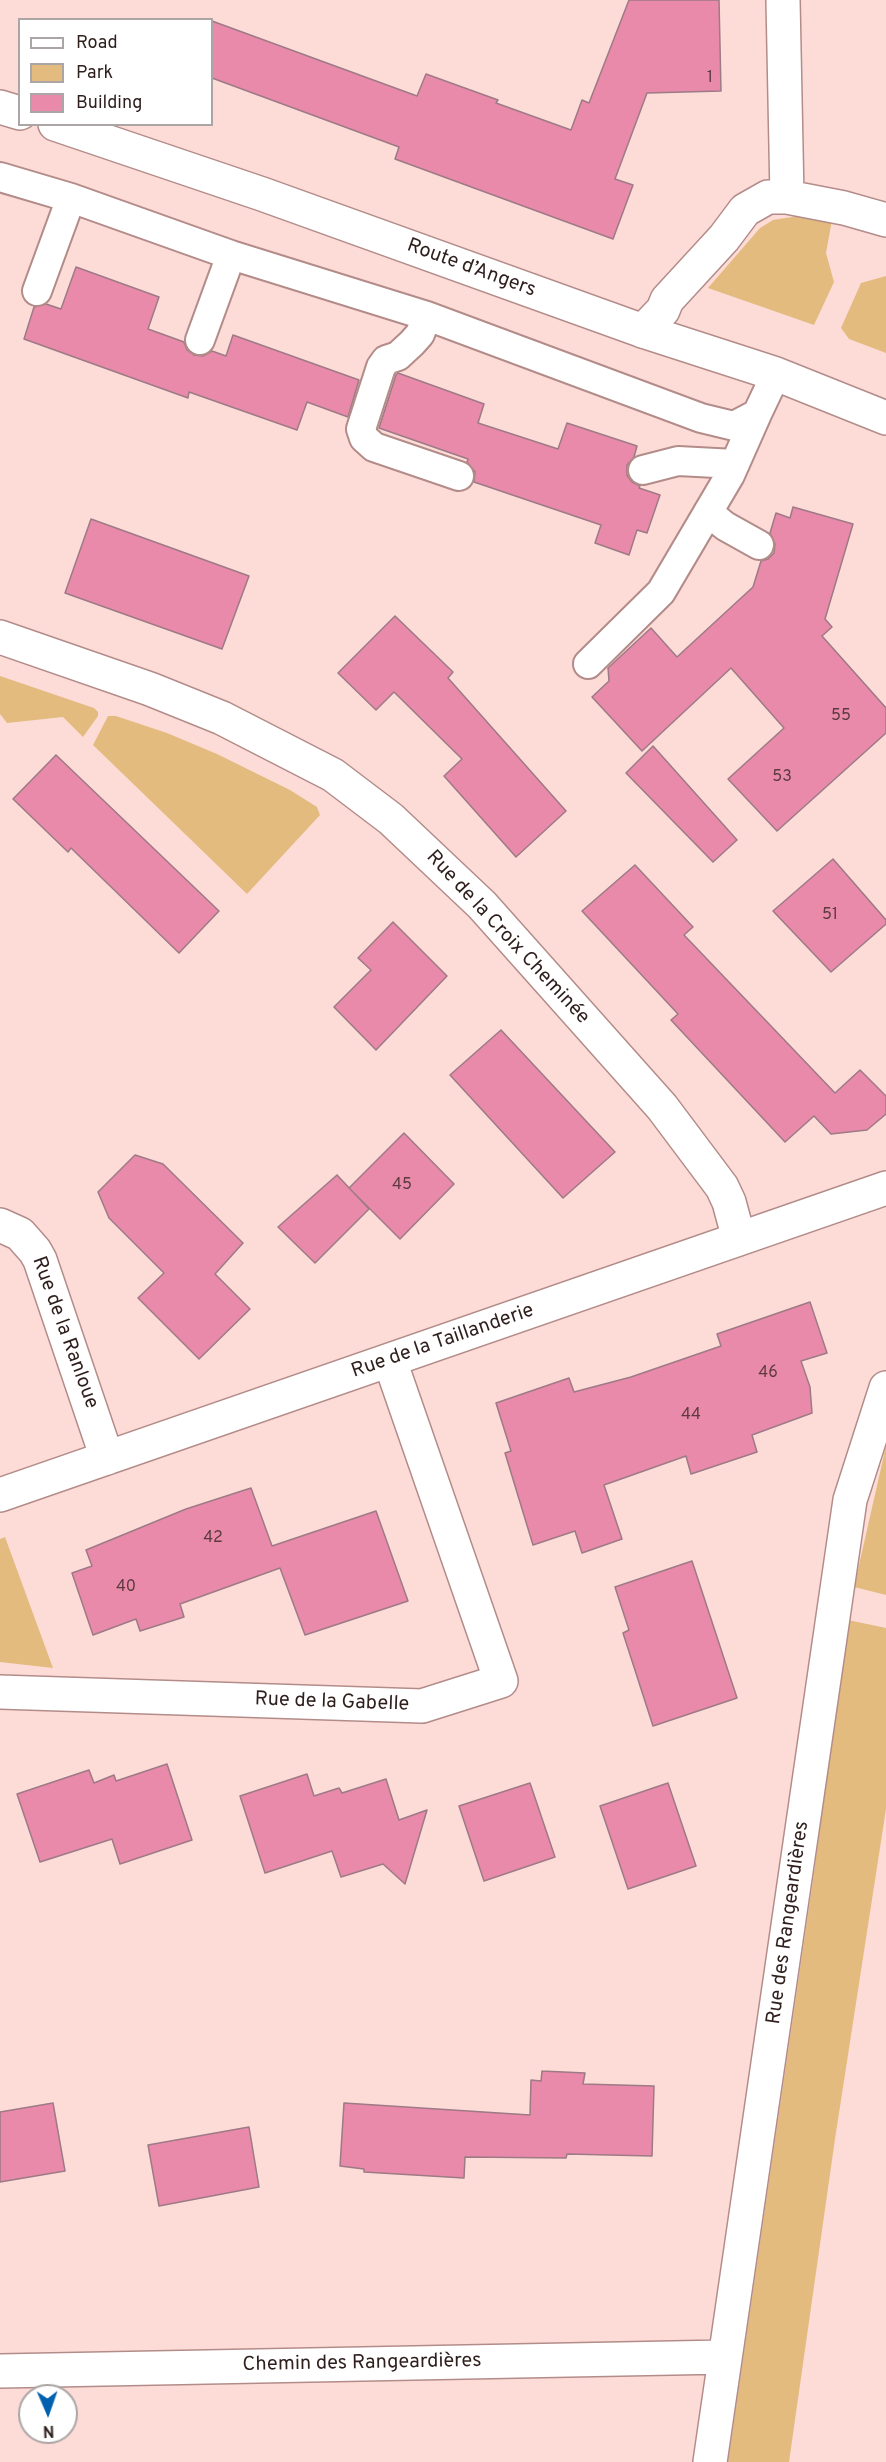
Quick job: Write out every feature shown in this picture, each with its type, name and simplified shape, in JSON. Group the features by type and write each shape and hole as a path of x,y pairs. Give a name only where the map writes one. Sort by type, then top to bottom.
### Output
{"street":[{"path":"783,0 787,197"},
{"path":"0,107 18,112"},
{"name":"Route d’Angers","path":"61,126 262,194 643,331 776,374 886,418"},
{"path":"643,331 663,310 667,300 724,238 745,210 768,197 787,197 844,208 886,220"},
{"name":"Rue de la Croix Cheminée","path":"0,638 150,689 222,718 333,775 391,819 482,905 662,1107 722,1186 739,1239"},
{"name":"Rue de la Taillanderie","path":"0,1495 886,1188"},
{"name":"Rue de la Ranloue","path":"0,1225 20,1234 40,1260 107,1458"},
{"name":"Rue de la Gabelle","path":"0,1692 422,1706 501,1681 390,1360"},
{"name":"Rue des Rangeardières","path":"710,2462 850,1500 886,1388"},
{"name":"Chemin des Rangeardières","path":"0,2371 724,2357"}],"lane":[{"path":"0,177 72,198 231,255 427,315 701,418 734,426 757,414"},
{"path":"37,291 72,198"},
{"path":"200,339 231,255"},
{"path":"427,315 420,334 398,356 386,360 381,367 362,429 364,438 374,447 459,476"},
{"path":"588,664 660,592 735,464 776,374"},
{"path":"643,470 678,461 735,464"},
{"path":"708,512 725,526 759,545"}],"green space":[{"path":"811,214 832,220 826,253 834,282 814,325 708,288 760,228 773,220"},
{"path":"886,276 886,353 849,339 841,328 861,283"},
{"path":"0,676 94,708 98,716 83,737 63,717 7,723 0,714"},
{"path":"108,716 116,716 167,733 217,754 290,790 317,807 320,815 247,894 93,745"},
{"path":"886,1446 886,1595 854,1587"},
{"path":"5,1537 53,1668 0,1662 0,1539"},
{"path":"848,1620 886,1628 886,1809 835,2139 789,2462 728,2462 812,1887"}],"building":[{"path":"629,0 719,0 721,91 647,93 615,179 633,185 613,239 395,159 399,147 213,78 213,21 417,96 426,74 498,100 496,103 571,130 582,100 589,103"},
{"path":"76,267 159,297 148,329 184,342 187,350 194,355 203,356 212,351 226,356 233,335 359,380 348,417 307,402 297,430 189,392 188,398 24,339 34,307 46,304 61,309"},
{"path":"398,373 484,404 478,423 558,449 567,423 637,446 634,457 627,465 627,475 632,482 640,486 639,488 660,495 647,533 637,530 629,555 595,543 601,525 474,482 475,472 467,462 468,459 379,428"},
{"path":"793,507 853,524 825,619 832,627 822,636 886,708 886,733 777,831 728,779 784,728 731,668 642,751 592,697 609,681 608,668 651,628 677,657 753,587 761,561 768,559 774,553 775,544 770,533 776,513 790,518"},
{"path":"91,519 249,576 222,649 65,593"},
{"path":"395,616 453,672 448,678 566,811 516,857 444,776 462,759 394,692 376,710 338,673"},
{"path":"653,746 737,840 713,862 626,773"},
{"path":"56,755 219,911 179,953 71,848 68,852 13,799"},
{"path":"833,859 886,920 886,924 831,972 773,911"},
{"path":"635,865 693,927 684,935 835,1093 860,1070 886,1096 886,1114 867,1130 831,1134 814,1116 785,1142 671,1020 678,1014 582,911"},
{"path":"393,922 447,976 376,1050 334,1007 371,970 358,958"},
{"path":"501,1030 615,1152 563,1198 450,1075"},
{"path":"404,1133 454,1184 400,1239 349,1188"},
{"path":"135,1155 163,1164 243,1243 215,1274 250,1309 199,1359 138,1298 164,1273 109,1218 98,1192"},
{"path":"337,1175 369,1209 315,1263 278,1227"},
{"path":"810,1302 827,1353 801,1361 810,1387 812,1413 752,1435 757,1452 691,1474 686,1456 604,1485 622,1539 582,1553 575,1531 533,1545 505,1453 511,1451 496,1403 569,1378 574,1392 631,1377 721,1346 717,1334"},
{"path":"251,1488 272,1546 376,1511 408,1601 305,1635 280,1568 180,1604 184,1617 140,1631 136,1619 93,1635 72,1573 92,1566 86,1550 186,1509"},
{"path":"692,1561 737,1698 653,1726 623,1633 629,1630 615,1587"},
{"path":"167,1764 192,1840 120,1864 112,1839 40,1862 17,1794 89,1770 94,1783 114,1775 116,1781"},
{"path":"307,1774 314,1796 339,1788 342,1793 386,1779 399,1820 427,1810 405,1884 383,1864 341,1877 332,1851 265,1873 240,1796"},
{"path":"530,1783 555,1857 484,1881 459,1806"},
{"path":"668,1783 696,1866 628,1889 600,1806"},
{"path":"542,2071 585,2073 583,2084 654,2086 652,2156 567,2154 566,2158 465,2157 464,2178 364,2172 364,2169 340,2166 344,2103 530,2115 531,2080 541,2081"},
{"path":"53,2103 65,2171 0,2182 0,2112"},
{"path":"249,2127 259,2187 159,2206 148,2145"}]}
